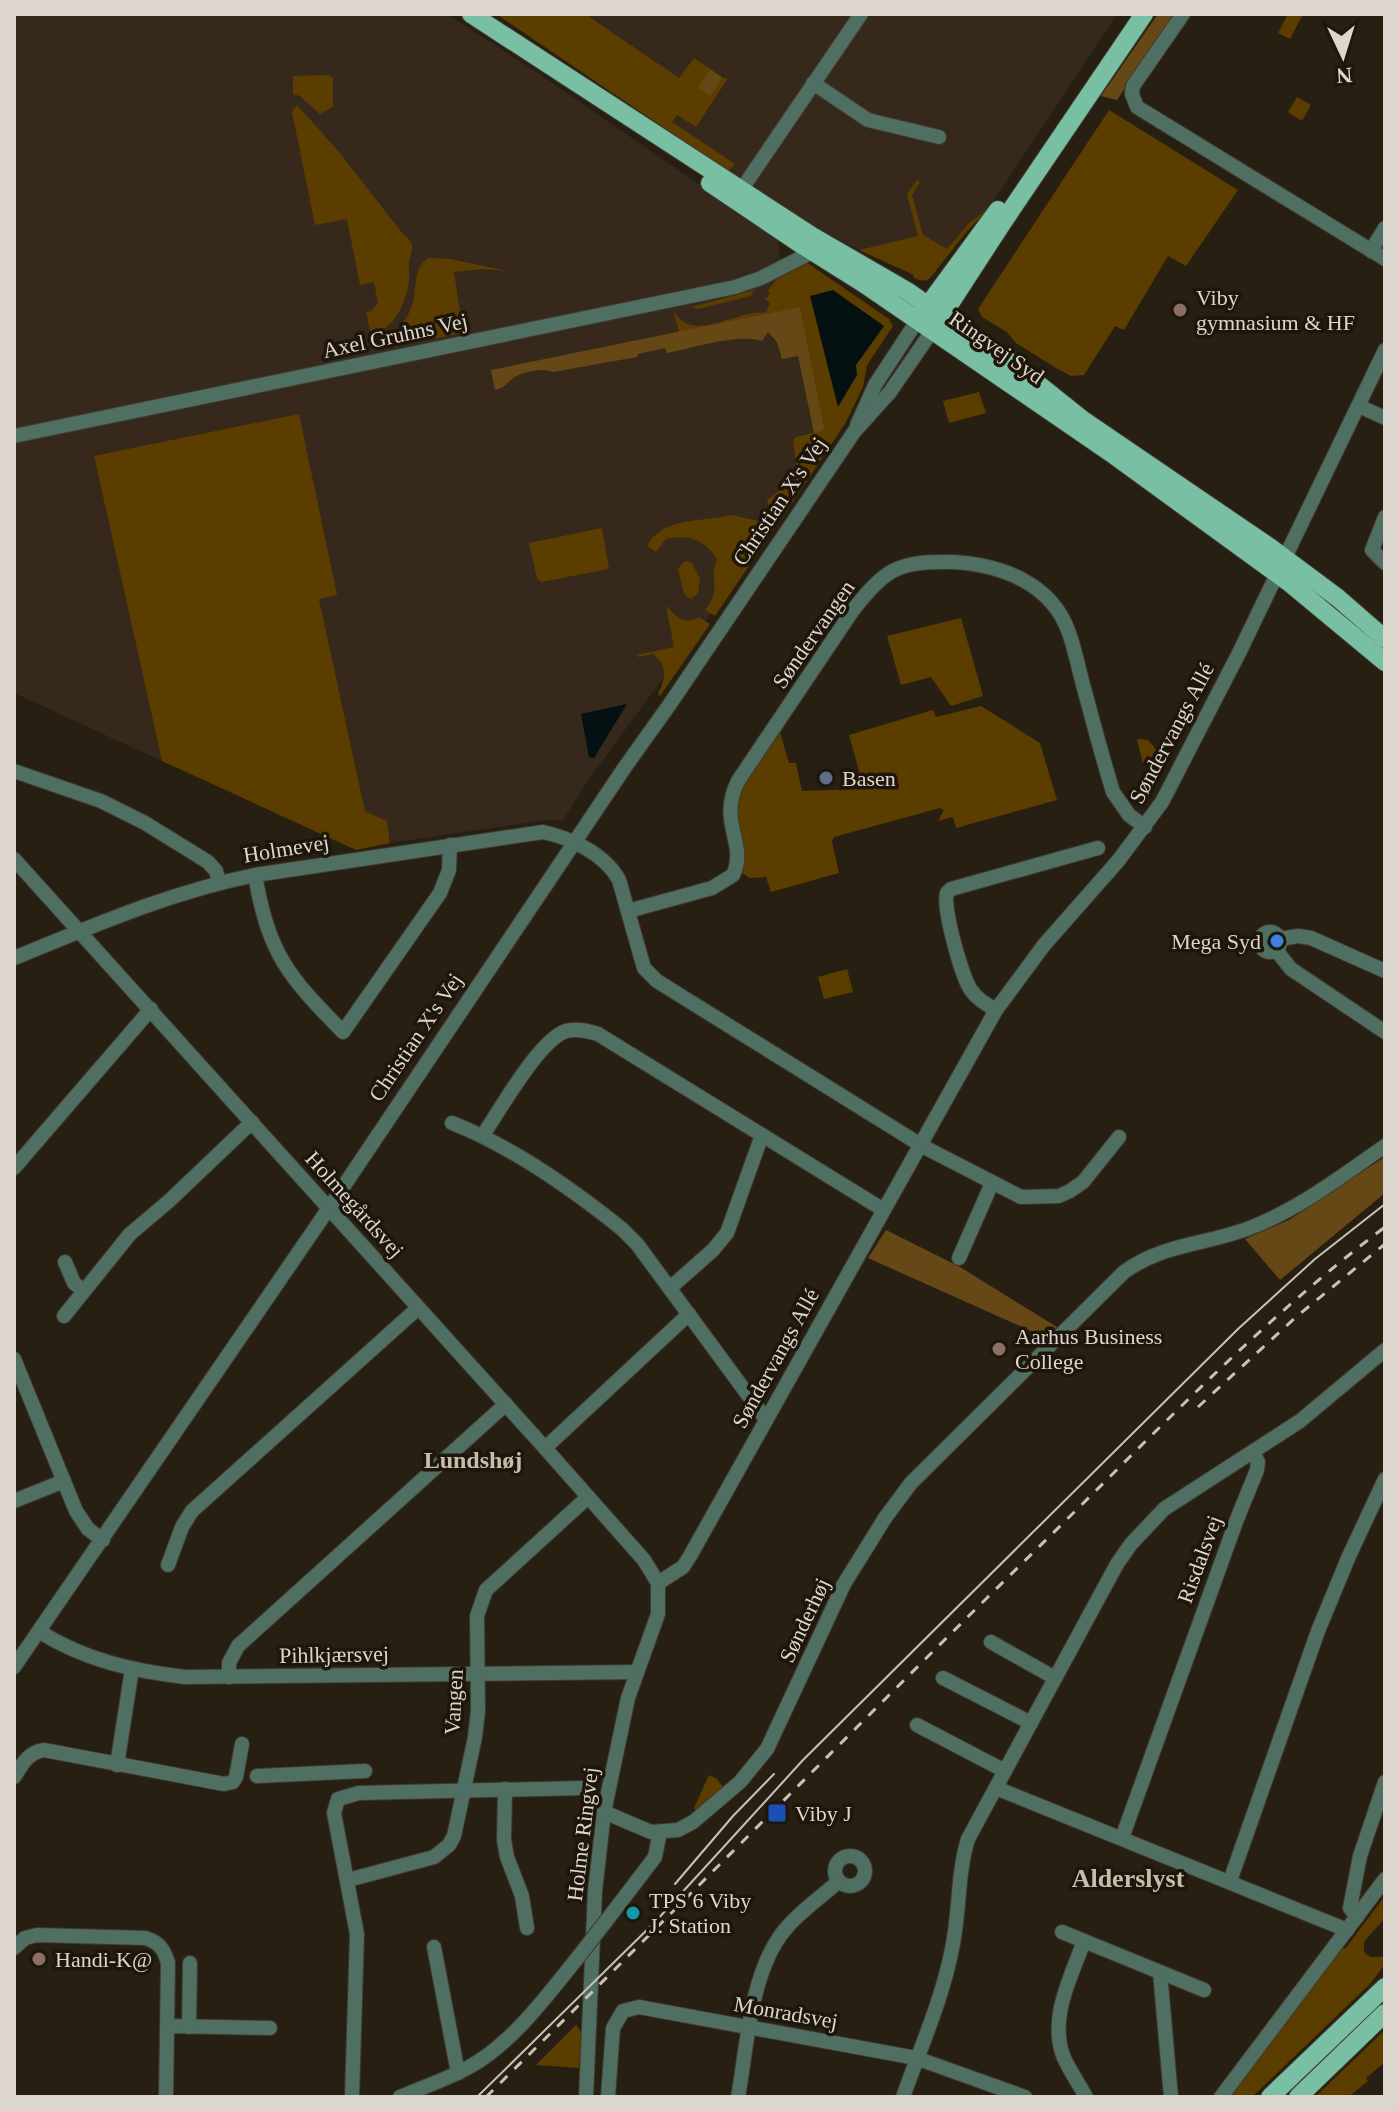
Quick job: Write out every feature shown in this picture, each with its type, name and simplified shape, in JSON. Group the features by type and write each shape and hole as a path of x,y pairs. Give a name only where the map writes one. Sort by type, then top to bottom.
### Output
{"main road":[{"name":"Ringvej Syd","path":"471,14 574,82 657,146 864,265 1111,453 1281,566 1338,598 1385,639"},
{"name":"Christian X's Vej","path":"930,318 1132,14"},
{"name":"Christian X's Vej","path":"930,318 1003,222 1144,14"},
{"name":"Ringvej Syd","path":"738,194 805,248 930,318"},
{"path":"805,248 809,242 864,265"},
{"name":"Ringvej Syd","path":"1281,566 1385,662"},
{"path":"1270,2097 1385,1987"},
{"path":"1298,2097 1385,2013"}],"street":[{"path":"738,194 861,14"},
{"path":"1183,14 1133,86 1132,94 1137,107 1385,259"},
{"path":"813,83 868,120 939,137"},
{"path":"1371,251 1385,228"},
{"name":"Axel Gruhns Vej","path":"14,436 726,289 761,278 805,248"},
{"name":"Christian X's Vej","path":"14,1667 854,432 890,392 930,318"},
{"name":"Søndervangs Allé","path":"658,1583 677,1571 690,1556 996,1010 1044,945 1145,827 1186,758 1385,350"},
{"path":"1359,406 1385,418"},
{"path":"1385,517 1372,550 1385,563"},
{"name":"Søndervangen","path":"628,911 712,888 733,875 739,854 729,810 731,795 738,781 873,585 886,574 915,563 958,563 1010,573 1030,583 1053,603 1069,632 1113,792 1129,815 1145,827"},
{"path":"14,771 101,801 145,823 208,862 216,871 219,882"},
{"name":"Holmevej","path":"14,958 140,906 219,882 543,832 557,835 574,845"},
{"path":"255,875 276,953 295,982 343,1032 440,893 449,870 450,845"},
{"path":"574,845 601,857 613,869 619,880 644,968 649,975 920,1144 992,1183 1021,1197 1059,1196 1083,1182 1119,1137"},
{"path":"996,1010 982,1002 968,986 945,907 947,893 951,889 1098,848"},
{"name":"Holmegårdsvej","path":"14,859 506,1404 644,1560 658,1583"},
{"path":"1385,971 1311,938 1298,936 1278,945 1291,969 1385,1032"},
{"path":"14,1168 151,1009"},
{"path":"483,1135 545,1043 570,1030 598,1034 882,1209"},
{"path":"64,1316 130,1234 252,1122"},
{"path":"452,1123 483,1135 622,1229 637,1244 765,1418"},
{"path":"670,1288 713,1250 727,1233 762,1135"},
{"path":"1363,1161 1385,1135"},
{"path":"1363,1161 1385,1146"},
{"name":"Sønderhøj","path":"660,1832 678,1830 693,1822 760,1761 844,1584 885,1518 930,1462 1124,1272 1146,1257 1169,1248 1233,1234 1280,1215 1363,1161"},
{"path":"959,1258 992,1183"},
{"path":"65,1262 74,1283 84,1291"},
{"path":"168,1565 182,1527 192,1511 418,1308"},
{"path":"545,1448 689,1314"},
{"path":"903,2097 948,1970 956,1925 961,1863 968,1839 1117,1564 1148,1525 1184,1494 1300,1421 1383,1356"},
{"path":"15,1364 82,1522 103,1540"},
{"path":"229,1677 229,1663 238,1646 506,1404"},
{"name":"Risdalsvej","path":"1122,1838 1257,1470 1258,1462 1253,1452"},
{"path":"1230,1881 1318,1631 1385,1479"},
{"path":"14,1501 64,1481"},
{"name":"Vangen","path":"348,1880 434,1857 454,1836 475,1737 477,1616 486,1590 588,1497"},
{"name":"Holme Ringvej","path":"586,2097 595,1891 604,1812 619,1735 658,1614 658,1583"},
{"name":"Pihlkjærsvej","path":"40,1632 63,1646 132,1669 185,1677 637,1672"},
{"path":"991,1642 1055,1678"},
{"path":"117,1765 132,1669"},
{"path":"943,1678 1031,1723"},
{"path":"917,1725 1005,1771"},
{"path":"14,1777 26,1759 44,1750 224,1784 233,1782 236,1777 242,1744"},
{"path":"257,1776 365,1771"},
{"path":"333,1772 338,1799 334,1813 355,1912 358,1957 352,2097"},
{"path":"1357,1917 1350,1908 1360,1856 1385,1782"},
{"path":"338,1799 359,1793 581,1788"},
{"path":"996,1788 1347,1930"},
{"path":"505,1789 504,1840 522,1896 527,1928"},
{"path":"400,2097 472,2066 502,2042 548,1995 655,1857 660,1832 651,1832 604,1812"},
{"path":"1221,2097 1385,1879"},
{"path":"738,2097 761,1976 781,1934 839,1881"},
{"path":"1062,1932 1204,1990"},
{"path":"14,1948 25,1938 37,1935 145,1938 156,1941 165,1951 168,1963 166,2097"},
{"path":"1084,1941 1062,2003 1059,2022 1064,2058 1086,2097"},
{"path":"434,1947 458,2073"},
{"path":"189,2027 190,1963"},
{"path":"1160,1972 1171,2097"},
{"name":"Monradsvej","path":"608,2097 613,2028 623,2011 639,2007 916,2058 1025,2097"},
{"path":"167,2026 270,2028"}],"shaded area":[{"path":"14,14 447,14 778,239 779,256 796,284 824,427 838,435 784,515 590,777 563,820 390,843 387,821 365,811 319,599 336,595 94,456 162,761 14,693"},
{"path":"496,14 1117,14 989,208 925,281 847,244 782,208"},
{"path":"496,14 585,14 679,78 694,58 728,78 696,127 677,115 672,122 735,164 728,171"},
{"path":"1158,14 1175,14 1117,100 1101,96"},
{"path":"1288,14 1303,14 1290,39 1278,33"},
{"path":"710,70 722,78 710,96 698,88"},
{"path":"328,75 333,78 333,107 320,114 300,96 293,94 293,76"},
{"path":"1297,97 1311,105 1302,121 1288,112"},
{"path":"297,105 339,152 411,244 409,281 402,306 386,328 371,335 366,312 378,303 374,282 360,285 347,219 315,225 292,112"},
{"path":"1109,110 1238,190 1186,266 1168,256 1124,330 1115,326 1084,375 1071,376 1016,343 1007,332 982,317 978,309"},
{"path":"917,180 920,182 912,195 923,235 947,249 969,223 989,208 930,278 923,280 859,250 918,236 907,194"},
{"path":"429,258 450,259 508,271 483,269 454,272 462,333 377,350 376,345 394,333 407,316 413,303 420,266"},
{"path":"806,262 889,319 893,326 867,365 863,387 846,422 784,515 769,506 767,500 782,489 797,467 793,441 796,437 821,431 800,307 679,332 673,309 681,320 703,326 765,313 770,304 765,298 770,292 767,291 776,280","holes":["811,296 883,326 856,365 838,406"]},
{"path":"754,290 751,296 698,309 691,307"},
{"path":"833,290 884,326 856,365 857,375 838,407 810,296"},
{"path":"800,307 824,427 822,431 814,433 798,356 782,359 777,342 768,332 762,341 728,340 667,353 665,348 638,354 637,357 553,372 532,371 516,376 495,390 491,370"},
{"path":"979,392 986,413 949,423 943,401"},
{"path":"299,414 337,595 319,599 365,811 387,821 390,843 356,850 162,761 94,456"},
{"path":"731,515 763,522 774,529 715,616 705,610 714,589 717,560 713,553 696,540 681,537 666,539 656,552 647,546 653,537 672,525"},
{"path":"602,528 609,569 541,582 537,578 529,543"},
{"path":"685,561 692,563 700,579 698,594 691,599 684,594 678,569"},
{"path":"666,605 680,618 694,620 699,617 710,624 660,696 664,672 661,663 653,654 637,655 674,647"},
{"path":"961,618 983,696 951,706 931,677 901,685 887,636"},
{"path":"627,704 594,758 589,757 581,714"},
{"path":"981,706 1040,743 1057,800 956,828 953,817 938,821 944,810 940,808 834,837 832,841 839,873 771,892 766,877 750,878 742,873 736,825 739,793 780,732 789,763 796,763 802,791 864,789 849,735 933,710 936,717"},
{"path":"1137,739 1148,740 1159,753 1152,765 1143,764"},
{"path":"847,969 853,992 824,999 818,977"},
{"path":"1383,1158 1385,1193 1280,1280 1245,1239 1289,1220"},
{"path":"886,1230 960,1267 1057,1327 1049,1335 1040,1335 868,1258"},
{"path":"709,1775 717,1779 725,1790 698,1813 694,1808"},
{"path":"1385,1896 1385,1918 1364,1942 1364,1952 1370,1957 1385,1957 1385,1964 1370,1984 1252,2097 1228,2097 1341,1947 1345,1949"},
{"path":"576,2025 582,2033 579,2068 536,2065"},
{"path":"1385,2030 1385,2062 1366,2078 1368,2081 1352,2097 1315,2097"}],"tram line":[{"path":"477,2097 657,1920 803,1760 1238,1329 1315,1259 1385,1204"},
{"path":"675,1884 774,1774"}],"railway":[{"path":"486,2097 1214,1375 1297,1298 1385,1227"},
{"path":"1198,1407 1296,1317 1385,1244"}],"place":[{"name":"Viby gymnasium & HF","path":"1180,310"},
{"name":"Basen","path":"826,778"},
{"name":"Mega Syd","path":"1277,941"},
{"name":"Aarhus Business College","path":"999,1349"},
{"name":"Viby J","path":"777,1813"},
{"name":"TPS 6 Viby J. Station","path":"633,1913"},
{"name":"Handi-K@","path":"39,1959"}],"district":[{"name":"Lundshøj","path":"473,1460"},
{"name":"Alderslyst","path":"1128,1878"}]}
